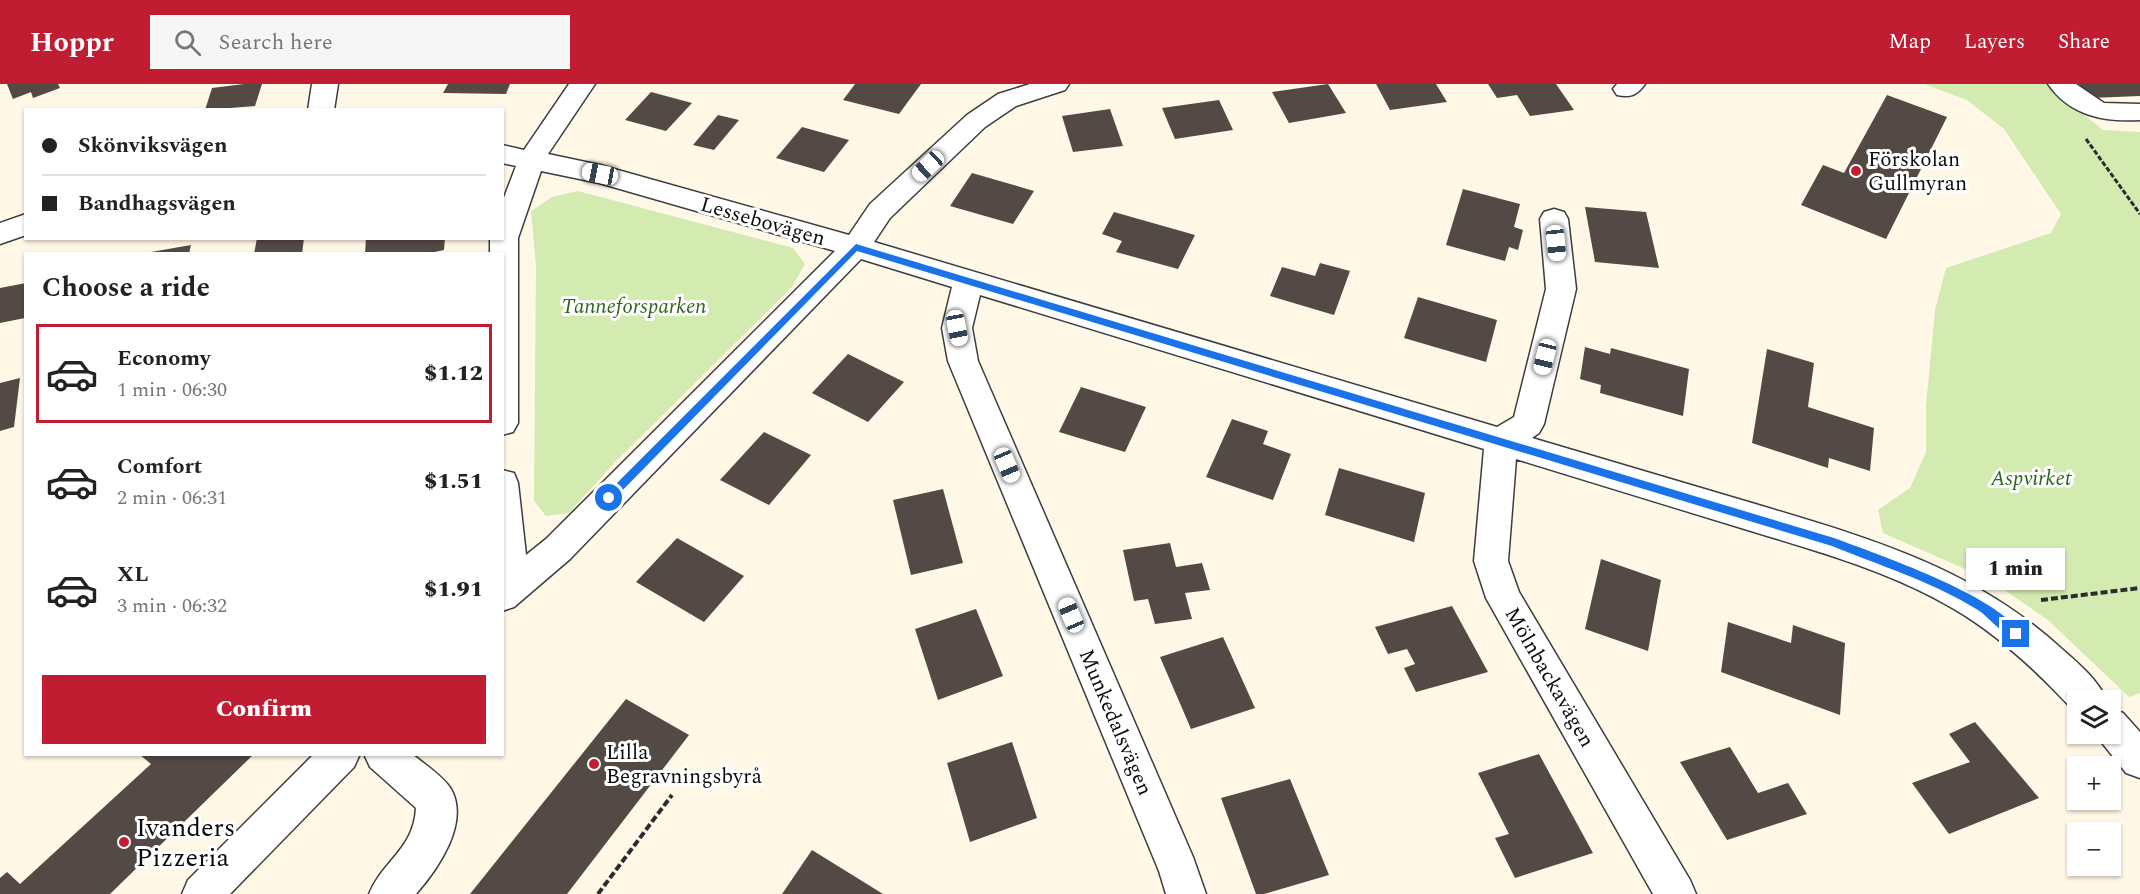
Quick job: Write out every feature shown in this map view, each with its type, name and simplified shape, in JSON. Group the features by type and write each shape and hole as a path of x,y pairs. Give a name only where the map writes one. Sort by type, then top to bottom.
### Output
{"street":[{"path":"321,108 325,84"},
{"path":"504,238 517,157 582,84"},
{"path":"507,592 558,549 856,247 880,211 976,121 1007,100 1056,84"},
{"path":"2061,84 2087,108 2111,113 2140,112"},
{"name":"Lessebovägen","path":"517,157 600,174 856,247 1834,542 1949,588 1984,608 2064,673 2079,690"},
{"path":"1501,441 1528,424 1562,290 1554,219"},
{"path":"0,234 24,225"},
{"name":"Munkedalsvägen","path":"968,282 957,328 963,361 1179,872 1186,894"},
{"name":"Mölnbackavägen","path":"1501,441 1491,561 1504,598 1676,894"},
{"path":"504,527 507,592"},
{"path":"2121,738 2140,760"},
{"path":"202,894 339,756"},
{"path":"385,756 436,800 435,829 419,860 389,894"}],"path":[{"path":"2081,132 2140,214"},
{"path":"1984,608 2140,588"},
{"path":"598,894 672,795"}],"green space":[{"name":"Aspvirket","path":"1924,84 2046,84 2103,130 2140,132 2140,693 2129,697 2048,620 1990,580 1883,533 1878,510 1910,488 1926,452 1926,406 1935,310 1946,268 2051,233 2061,214 2004,129 1967,100"},
{"name":"Tanneforsparken","path":"578,191 793,248 805,264 792,287 615,462 569,513 546,516 534,501 536,265 531,211 552,197"}],"building":[{"path":"7,84 58,84 60,88 33,98 31,92 13,99"},
{"path":"262,84 255,106 230,108 206,108 212,88"},
{"path":"448,84 510,84 506,94 443,93"},
{"path":"855,84 921,84 899,114 843,100"},
{"path":"1328,84 1346,113 1289,123 1272,92"},
{"path":"1376,84 1436,84 1447,102 1390,110"},
{"path":"1488,84 1556,84 1574,110 1530,116 1517,95 1497,98"},
{"path":"2079,84 2140,84 2140,96 2091,98"},
{"path":"651,92 692,103 666,131 625,120"},
{"path":"1887,95 1947,117 1886,239 1801,205 1823,165 1844,173"},
{"path":"1219,100 1233,130 1175,139 1162,108"},
{"path":"1110,109 1123,146 1073,152 1062,116"},
{"path":"718,115 739,120 714,150 693,145"},
{"path":"802,127 849,140 824,172 776,158"},
{"path":"972,173 1034,191 1013,224 950,206"},
{"path":"1463,189 1520,204 1514,227 1523,230 1518,250 1509,247 1505,261 1446,245"},
{"path":"1585,207 1646,212 1659,268 1595,262"},
{"path":"1114,212 1195,235 1178,269 1116,252 1122,241 1102,234"},
{"path":"257,240 304,240 302,252 254,252"},
{"path":"366,240 445,240 444,250 434,252 365,252"},
{"path":"191,245 189,252 151,252"},
{"path":"1320,263 1350,271 1334,315 1270,296 1282,267 1315,276"},
{"path":"24,283 24,318 0,323 0,288"},
{"path":"1418,297 1497,320 1486,362 1404,338"},
{"path":"1585,347 1610,354 1611,348 1689,369 1683,416 1600,393 1601,385 1580,379"},
{"path":"1767,349 1814,363 1808,407 1874,428 1870,471 1829,458 1828,468 1752,443"},
{"path":"848,354 904,382 868,422 812,393"},
{"path":"20,378 14,427 0,431 0,383"},
{"path":"1081,387 1146,407 1125,452 1059,432"},
{"path":"1232,419 1268,431 1263,444 1291,454 1273,500 1206,477"},
{"path":"764,432 811,455 769,505 720,480"},
{"path":"1339,468 1425,493 1414,542 1325,515"},
{"path":"943,489 963,563 911,575 893,500"},
{"path":"677,538 744,576 704,622 636,582"},
{"path":"1170,543 1176,567 1202,563 1210,590 1185,593 1192,619 1155,624 1148,599 1134,601 1123,550"},
{"path":"1601,559 1661,580 1648,651 1585,629"},
{"path":"1452,606 1488,672 1416,692 1404,668 1415,664 1407,649 1388,654 1375,627"},
{"path":"976,609 1003,676 938,700 915,629"},
{"path":"1728,622 1791,643 1793,625 1845,643 1840,715 1721,672"},
{"path":"1223,637 1255,708 1191,729 1160,657"},
{"path":"626,699 689,735 567,894 470,894"},
{"path":"1975,722 2039,798 1949,834 1912,783 1970,762 1949,734"},
{"path":"1012,742 1037,818 970,842 947,763"},
{"path":"1730,747 1758,793 1788,783 1807,814 1727,840 1680,762"},
{"path":"1539,754 1593,853 1515,878 1495,838 1509,834 1478,773"},
{"path":"141,756 252,756 110,894 0,894 0,878 7,872 20,884 151,764"},
{"path":"1290,779 1329,875 1264,894 1256,894 1221,798"},
{"path":"812,850 883,894 782,894"}],"place":[{"name":"Förskolan Gullmyran","path":"1856,171"},
{"name":"Lilla Begravningsbyrå","path":"594,764"},
{"name":"Ivanders Pizzeria","path":"124,842"}],"route":[{"path":"609,498 856,247 1834,542 1949,588 1984,608 2016,634"}]}
